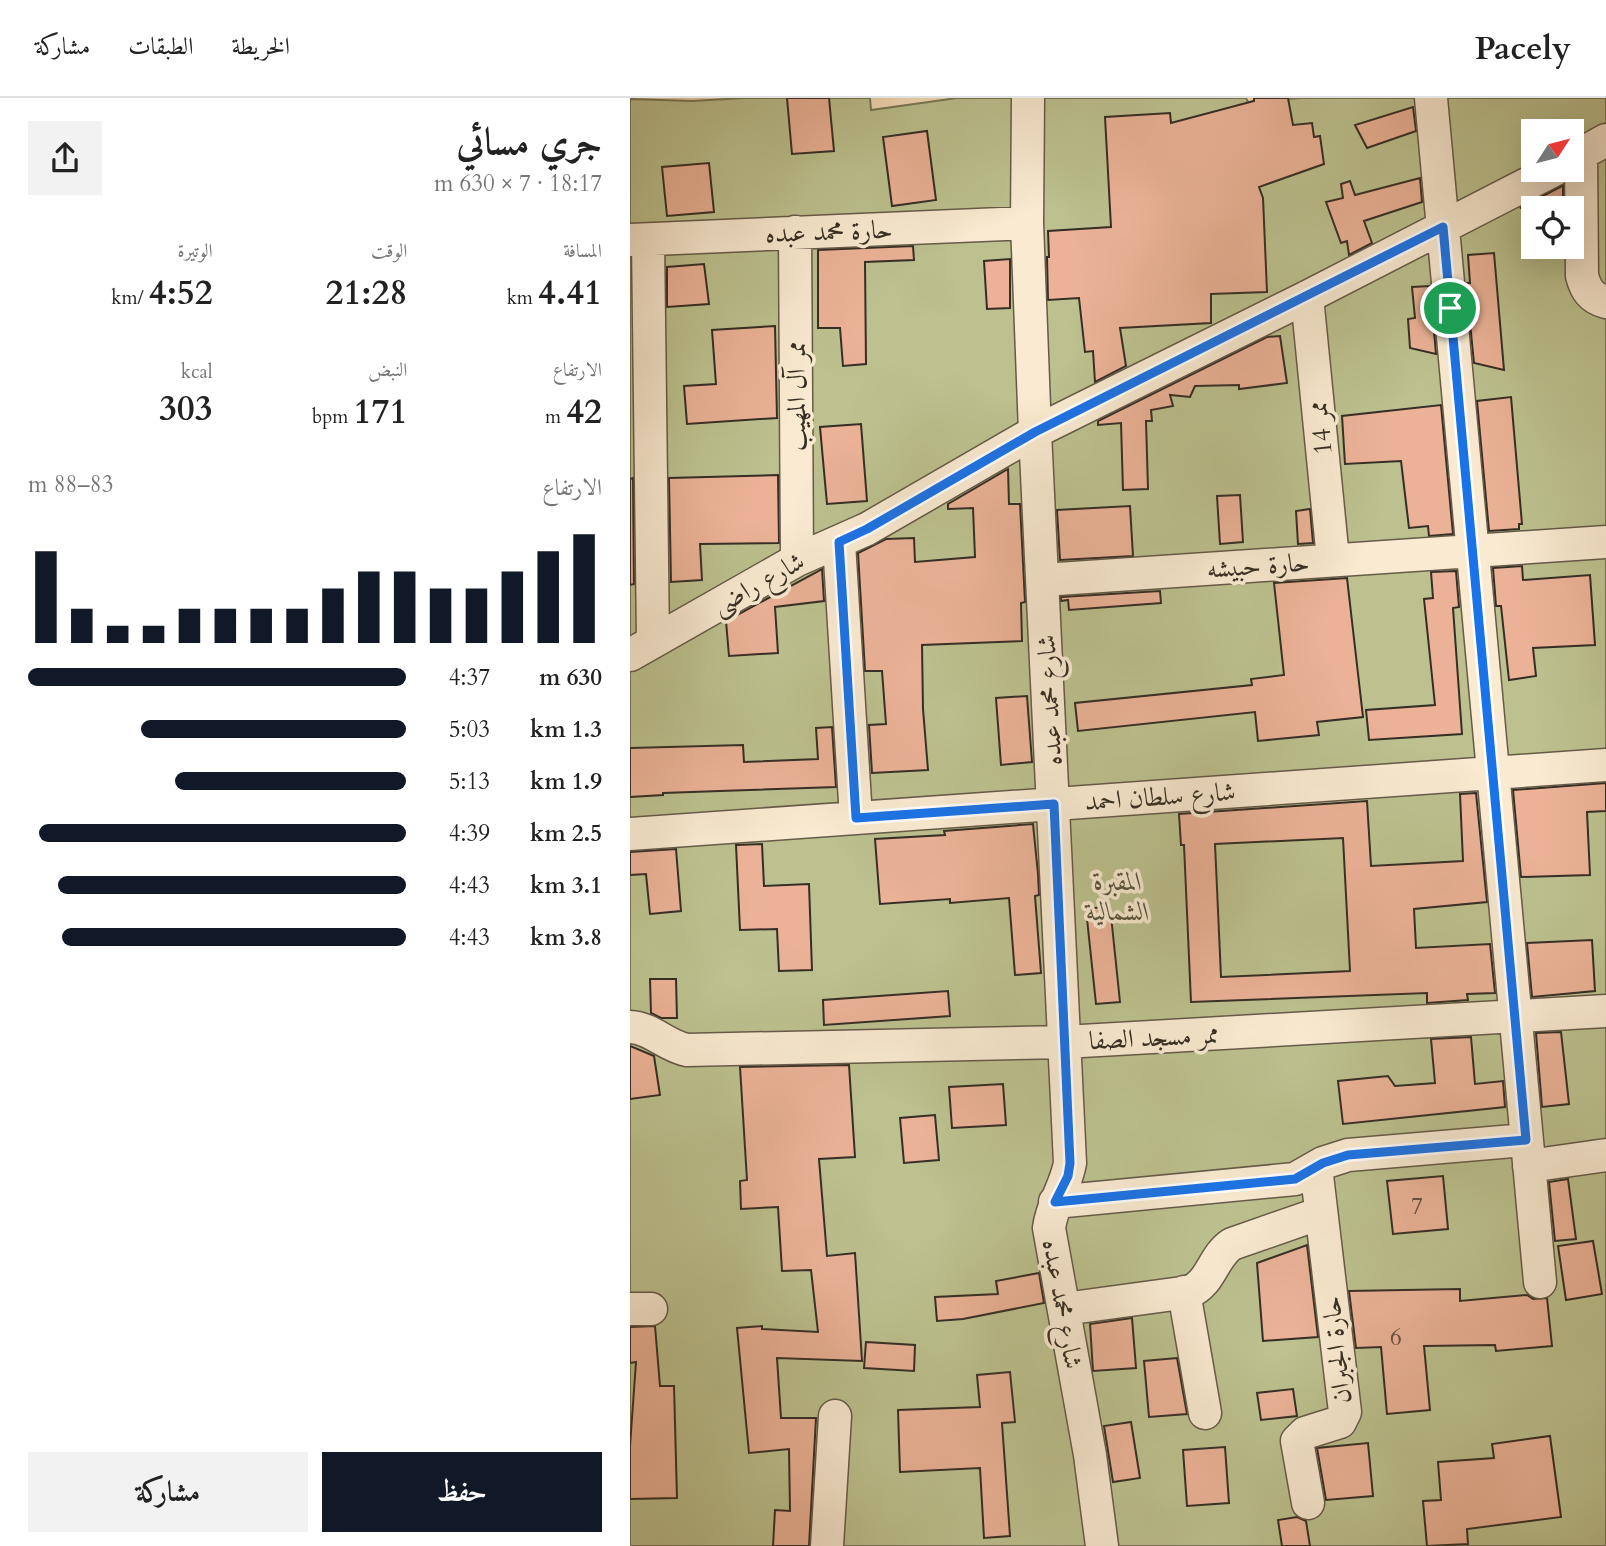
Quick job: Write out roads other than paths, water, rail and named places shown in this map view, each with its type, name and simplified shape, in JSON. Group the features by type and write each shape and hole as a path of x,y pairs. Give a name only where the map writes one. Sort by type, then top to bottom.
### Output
{"street":[{"name":"شارع محمد عبده","path":"1028,98 1027,223 1035,432 1070,1163 1068,1176 1055,1202 1049,1228 1090,1455 1102,1546"},
{"path":"1432,98 1540,1282"},
{"name":"شارع راضى","path":"641,649 797,559 867,529 1035,432 1307,297 1529,182"},
{"path":"1579,182 1582,276 1589,293 1597,300 1606,302"},
{"name":"حارة محمد عبده","path":"639,240 1027,223"},
{"name":"ممر آل المهيب","path":"795,232 797,559"},
{"path":"639,240 641,649"},
{"name":"ممر 14","path":"1307,297 1333,559"},
{"path":"839,542 856,818"},
{"name":"حارة حبيشه","path":"1043,580 1606,542"},
{"name":"شارع سلطان احمد","path":"630,834 1606,765"},
{"name":"ممر مسجد الصفا","path":"630,1027 647,1030 675,1047 687,1050 1064,1042 1606,1011"},
{"path":"1055,1202 1295,1179 1315,1167 1348,1155 1606,1155"},
{"name":"حارة الجبران","path":"1308,1503 1297,1441 1304,1433 1340,1422 1345,1412 1315,1167"},
{"path":"1064,1310 1195,1290 1220,1254 1232,1244 1321,1213"},
{"path":"1184,1292 1205,1413"},
{"path":"827,1546 835,1416"}],"park label":[{"name":"المقبرة الشمالية","path":"1118,896"}]}
